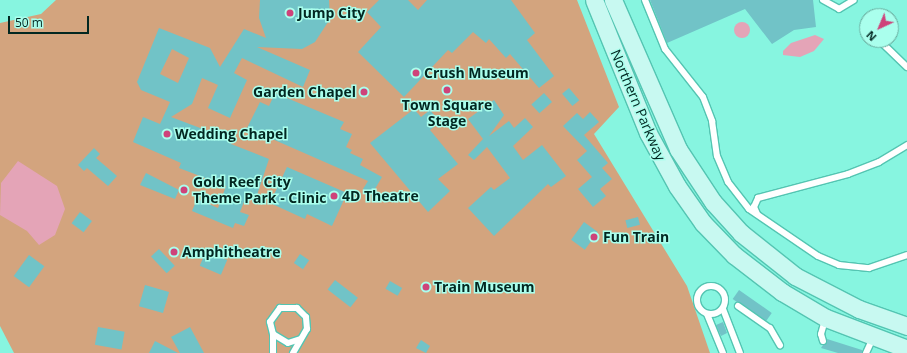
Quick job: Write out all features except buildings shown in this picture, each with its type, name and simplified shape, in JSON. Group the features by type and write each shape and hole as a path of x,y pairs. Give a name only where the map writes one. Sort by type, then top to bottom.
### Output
{"main road":[{"name":"Northern Parkway","path":"594,0 648,133 696,213 757,275 826,318 907,349"},
{"name":"Northern Parkway","path":"613,0 678,150 713,202 741,234 795,276 859,309 907,326"}],"lane":[{"path":"645,0 664,49 697,88 709,109 717,156 728,182 760,217 818,256 839,265 869,268 907,255"},
{"path":"823,0 839,9 854,0"},
{"path":"887,48 907,67"},
{"path":"697,88 708,94"},
{"path":"760,217 754,207 758,198 848,174 879,162 907,145"},
{"path":"723,353 707,314 700,308 697,299 700,290 708,286 718,287 724,294 723,309 740,353"},
{"path":"273,353 273,334 270,322 275,312 291,306 306,317 307,329 293,353"},
{"path":"738,306 770,328 780,345"},
{"path":"707,314 723,309"},
{"path":"823,341 820,334 826,318"},
{"path":"273,334 288,343 300,340"},
{"path":"867,353 874,337"}],"shaded area":[{"path":"56,0 577,0 619,107 594,134 687,286 710,353 14,353 0,326 0,23 41,14"},
{"path":"739,22 745,22 750,27 748,36 745,38 739,38 734,33 734,27"},
{"path":"815,35 824,39 814,51 800,57 783,55 783,51 791,43"},
{"path":"18,161 57,186 65,209 55,235 39,245 27,231 0,215 1,183"}],"place":[{"name":"Jump City","path":"290,13"},
{"name":"Crush Museum","path":"416,73"},
{"name":"Town Square Stage","path":"447,90"},
{"name":"Garden Chapel","path":"364,92"},
{"name":"Wedding Chapel","path":"167,134"},
{"name":"Gold Reef City Theme Park - Clinic","path":"184,190"},
{"name":"4D Theatre","path":"334,196"},
{"name":"Fun Train","path":"594,237"},
{"name":"Amphitheatre","path":"174,252"},
{"name":"Train Museum","path":"426,287"}]}
